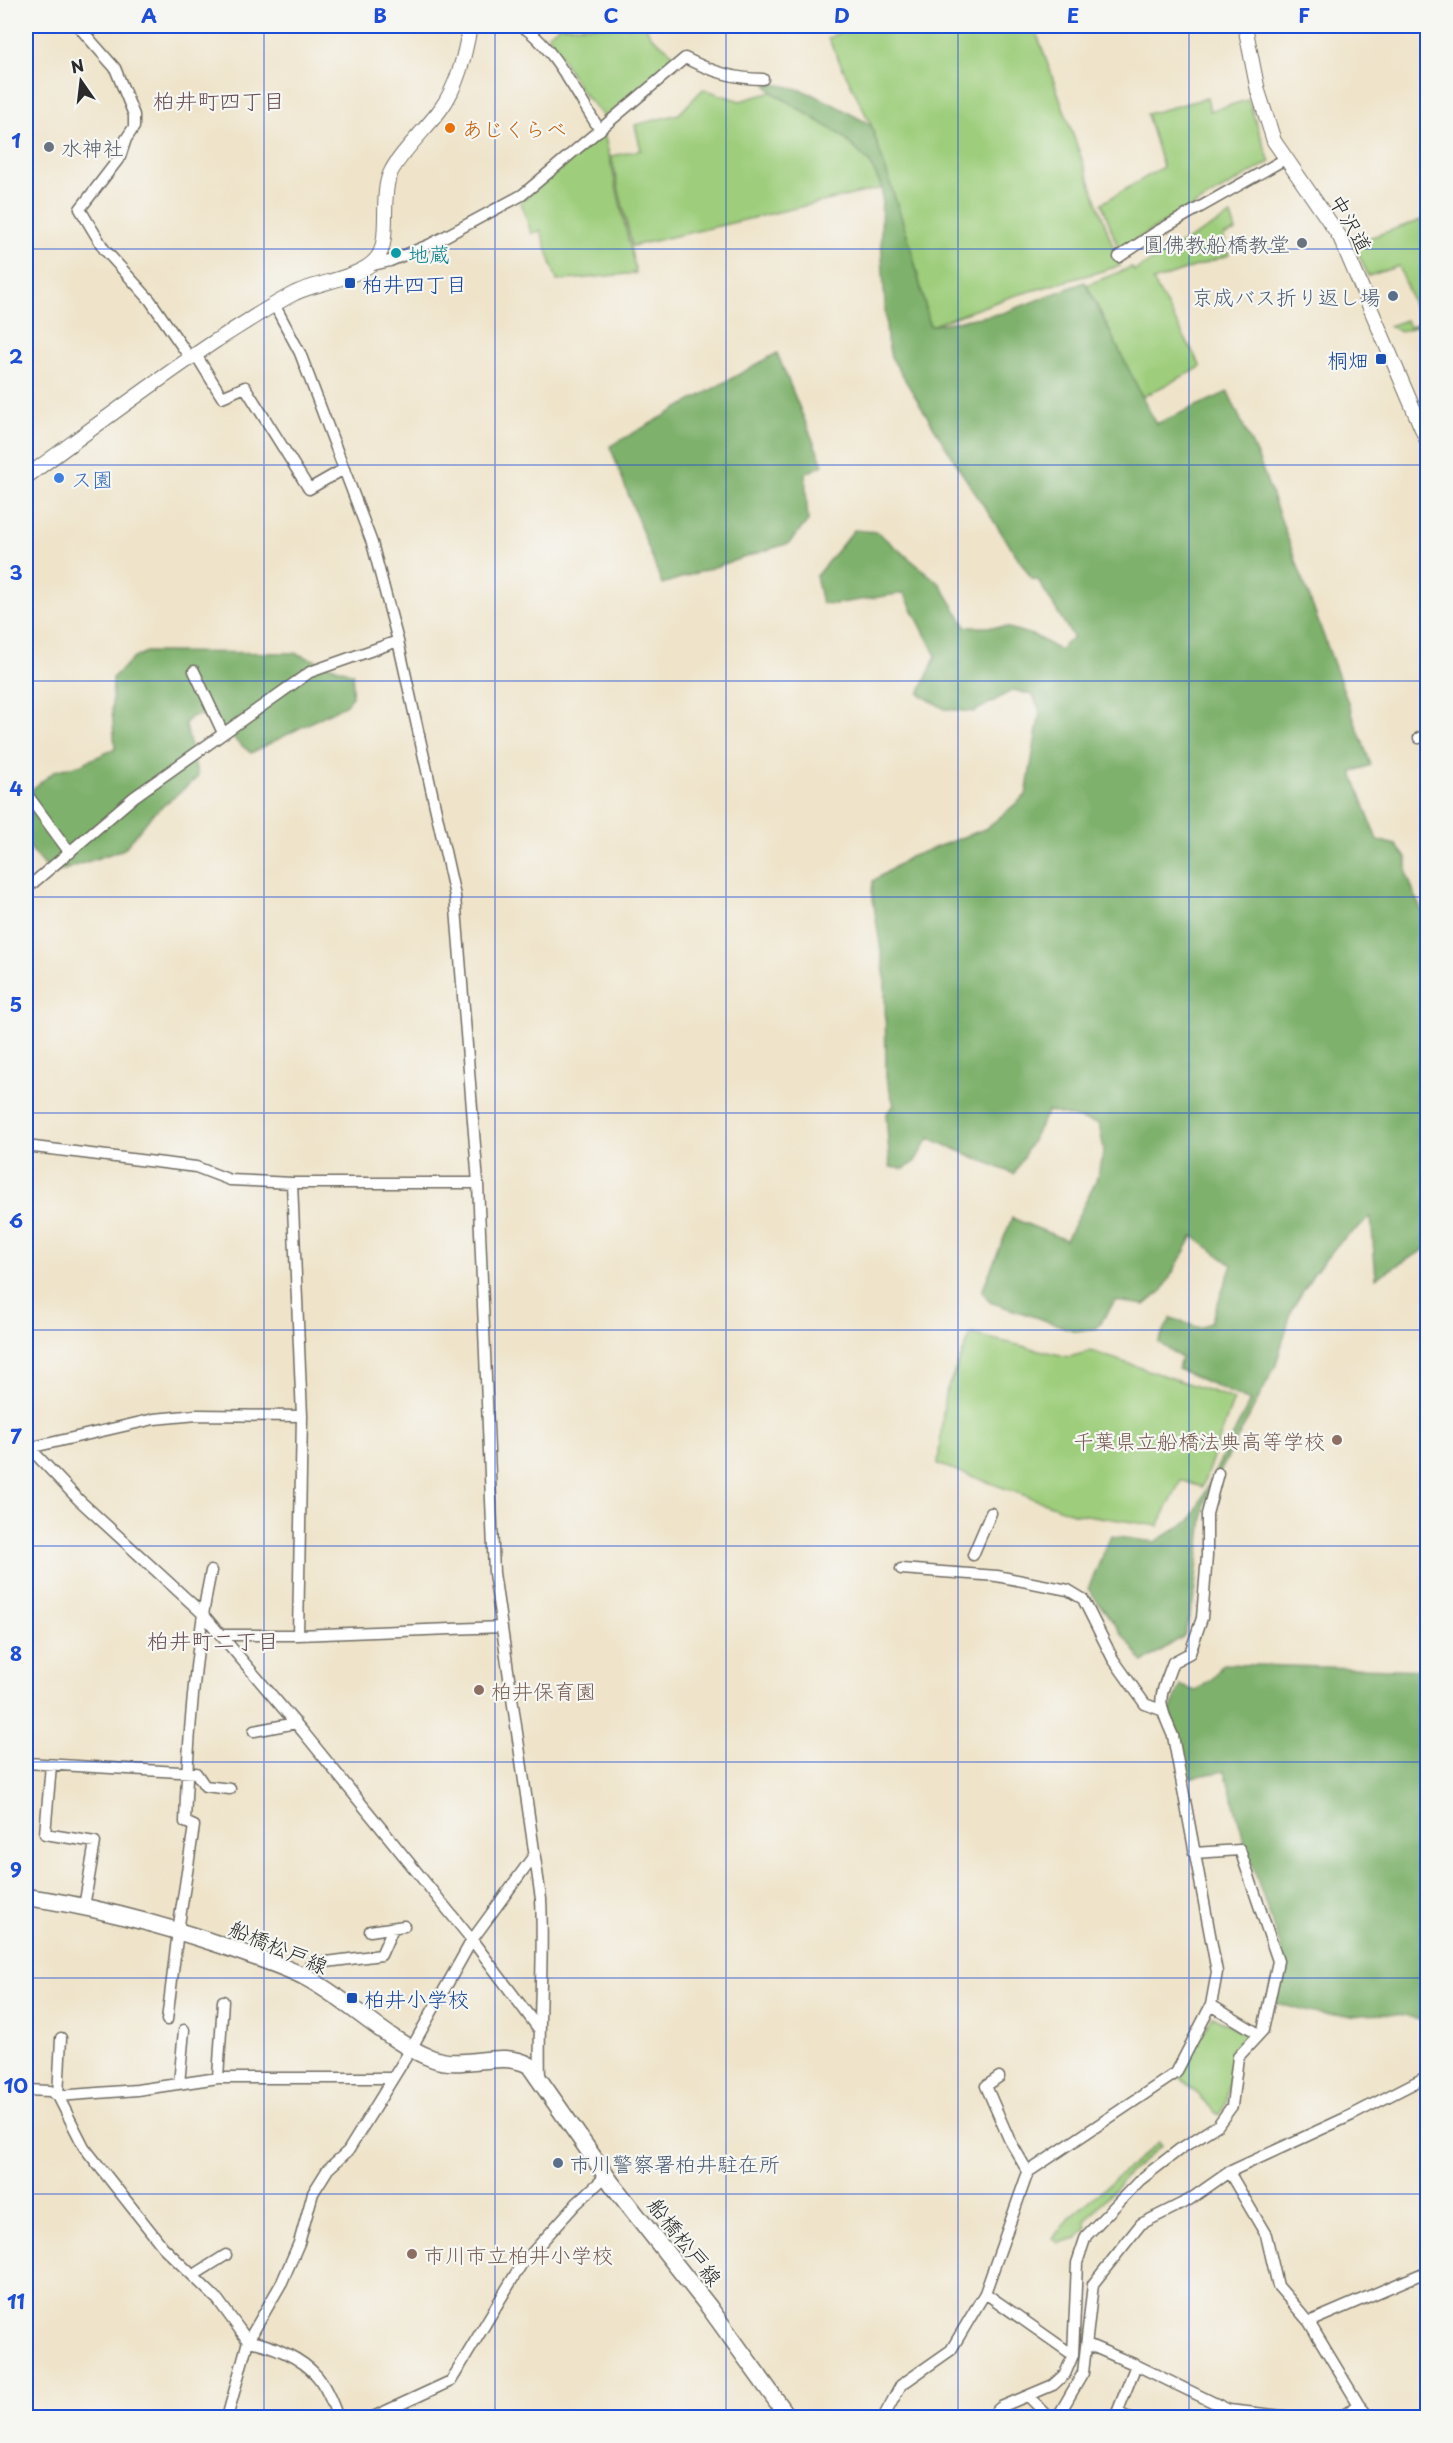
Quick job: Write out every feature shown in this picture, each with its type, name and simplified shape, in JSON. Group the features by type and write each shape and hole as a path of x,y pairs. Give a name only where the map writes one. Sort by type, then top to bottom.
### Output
{"main road":[{"name":"船橋松戸線","path":"26,1897 140,1919 272,1963 304,1977 340,1998 411,2049 433,2059 450,2063 513,2059 529,2065 540,2077 606,2176 710,2307 789,2418"}],"street":[{"path":"78,26 115,68 134,115 134,127 126,139 120,157 80,209 105,249 150,300 222,397 245,387 309,489 344,469"},
{"path":"368,266 378,258 382,248 385,189 390,172 442,109 457,80 470,26"},
{"path":"521,26 535,33 547,47 600,130"},
{"name":"中沢道","path":"1245,26 1266,120 1274,141 1340,237 1428,443"},
{"path":"26,477 193,357 274,304 304,289 349,275 368,266 390,261 431,243 522,195 685,58 718,74 763,79"},
{"path":"1119,257 1158,231 1285,159"},
{"path":"274,304 300,354 372,543 398,641 455,896 478,1183 494,1573 535,1854 542,1936 538,2028 540,2077"},
{"path":"27,884 70,853 134,797 310,672 398,641"},
{"path":"194,671 223,733"},
{"path":"26,794 70,853"},
{"path":"26,1146 196,1167 230,1180 292,1183 478,1183"},
{"path":"292,1183 302,1416 298,1635"},
{"path":"27,1446 154,1419 197,1415 302,1416"},
{"path":"27,1446 79,1500 202,1613 296,1723 472,1940 538,2028"},
{"path":"883,2418 901,2385 951,2350 985,2293 1028,2172 1176,2073 1212,2004 1216,1972 1173,1736 1161,1710 1160,1699 1173,1662 1190,1653 1202,1618 1207,1556 1207,1514 1218,1473"},
{"path":"974,1555 991,1513"},
{"path":"901,1569 997,1576 1068,1590 1083,1599 1113,1659 1145,1704 1161,1710"},
{"path":"167,2020 194,1826 185,1822 187,1772 202,1613 212,1570"},
{"path":"221,1635 298,1635 502,1627"},
{"path":"254,1731 296,1723"},
{"path":"26,1763 196,1773 205,1786 230,1789"},
{"path":"51,1765 45,1834 95,1842 84,1907"},
{"path":"989,2418 1001,2407 1053,2385 1065,2374 1073,2355 1077,2263 1086,2236 1140,2180 1180,2149 1218,2125 1232,2106 1238,2057 1263,2030 1278,1961 1240,1850 1194,1853"},
{"path":"227,2418 248,2341 282,2282 299,2243 313,2193 328,2169 348,2151 411,2049 472,1940 535,1854"},
{"path":"304,1977 311,1964 381,1955 398,1927 370,1931"},
{"path":"219,2078 223,2001"},
{"path":"1212,2004 1259,2034"},
{"path":"179,2084 184,2031"},
{"path":"57,2096 61,2038"},
{"path":"1057,2418 1083,2373 1093,2284 1141,2224 1189,2200 1229,2172 1352,2115 1428,2076"},
{"path":"999,2077 986,2086 1009,2139 1028,2172"},
{"path":"57,2096 137,2090 219,2078 393,2078"},
{"path":"26,2090 50,2091 57,2096 84,2147 163,2247 218,2300 248,2341 261,2343 295,2359 317,2375 338,2418"},
{"path":"1229,2172 1266,2235 1278,2286 1309,2322 1359,2405 1370,2418"},
{"path":"371,2418 451,2381 521,2265 576,2204 606,2176"},
{"path":"194,2275 226,2255"},
{"path":"1309,2322 1428,2271"},
{"path":"985,2293 1073,2355"},
{"path":"1087,2344 1229,2410 1301,2418"},
{"path":"1129,2418 1116,2415 1136,2365"},
{"path":"1028,2396 1050,2418"},
{"path":"1339,2418 1359,2405"}],"green space":[{"path":"560,26 646,26 650,35 675,55 605,118 581,91 548,34"},
{"path":"853,26 1034,26 1120,266 1010,297 930,326 910,244 871,125 828,38"},
{"path":"766,84 808,92 871,125 910,244 930,326 1003,313 1085,282 1156,424 1228,392 1259,460 1371,765 1352,772 1377,840 1396,845 1407,859 1407,875 1427,924 1427,1248 1376,1278 1371,1217 1339,1243 1314,1273 1292,1309 1276,1365 1205,1501 1193,1603 1184,1636 1143,1662 1088,1589 1111,1536 1155,1542 1191,1520 1250,1401 1178,1369 1181,1358 1158,1342 1171,1318 1200,1328 1211,1322 1232,1265 1193,1236 1163,1290 1145,1305 1115,1301 1097,1328 1076,1331 990,1302 982,1291 1012,1218 1066,1240 1096,1181 1104,1150 1099,1124 1048,1111 1014,1174 929,1138 914,1163 904,1169 890,1167 886,1114 894,1105 886,1077 885,978 872,892 873,881 910,857 987,828 1026,795 1040,712 1033,695 1013,690 974,712 945,709 919,694 936,656 904,593 835,604 822,603 816,576 854,530 877,532 940,584 966,627 1006,627 1035,636 1059,650 1073,637 1038,580 1032,579 960,470 891,357 887,340 881,238 882,188 870,163 841,135 772,92"},
{"path":"703,89 740,101 772,92 841,135 870,163 882,188 632,246 611,156 641,150 635,125 679,114"},
{"path":"1207,98 1210,111 1248,100 1270,162 1118,248 1102,203 1163,167 1147,114"},
{"path":"604,133 636,273 557,281 541,231 531,233 521,202"},
{"path":"1231,215 1236,231 1223,236 1229,255 1153,281 1201,367 1142,397 1087,285 1132,267 1134,271"},
{"path":"1427,218 1427,323 1400,332 1389,326 1406,320 1409,327 1420,323 1399,266 1368,276 1354,243"},
{"path":"777,353 823,465 805,474 808,521 789,543 662,584 610,446"},
{"path":"146,652 295,653 353,674 352,697 345,705 251,753 205,715 192,716 185,724 198,777 152,815 124,849 52,874 26,843 26,794 55,771 79,765 115,749 112,710 113,677 134,658"},
{"path":"971,1334 1069,1357 1091,1351 1234,1399 1202,1487 1181,1480 1158,1526 1073,1513 938,1464 945,1394"},
{"path":"1223,1664 1427,1670 1427,2024 1416,2019 1391,2014 1326,2015 1276,2003 1284,1958 1245,1843 1225,1771 1187,1778 1182,1742 1169,1712 1181,1686 1196,1691 1213,1678"},
{"path":"1213,2016 1248,2035 1231,2066 1226,2103 1218,2115 1179,2076"},
{"path":"1159,2142 1162,2145 1130,2172 1085,2221 1087,2227 1077,2238 1059,2243 1053,2239 1069,2218"}],"place":[{"name":"あじくらべ","path":"450,128"},
{"name":"水神社","path":"49,147"},
{"name":"圓佛教船橋教堂","path":"1302,243"},
{"name":"地蔵","path":"396,253"},
{"name":"柏井四丁目","path":"350,283"},
{"name":"京成バス折り返し場","path":"1393,296"},
{"name":"桐畑","path":"1381,359"},
{"name":"ス園","path":"59,478"},
{"name":"千葉県立船橋法典高等学校","path":"1337,1440"},
{"name":"柏井保育園","path":"479,1690"},
{"name":"柏井小学校","path":"352,1998"},
{"name":"市川警察署柏井駐在所","path":"558,2163"},
{"name":"市川市立柏井小学校","path":"412,2254"}],"district":[{"name":"柏井町四丁目","path":"219,99"},
{"name":"柏井町二丁目","path":"213,1639"}]}
